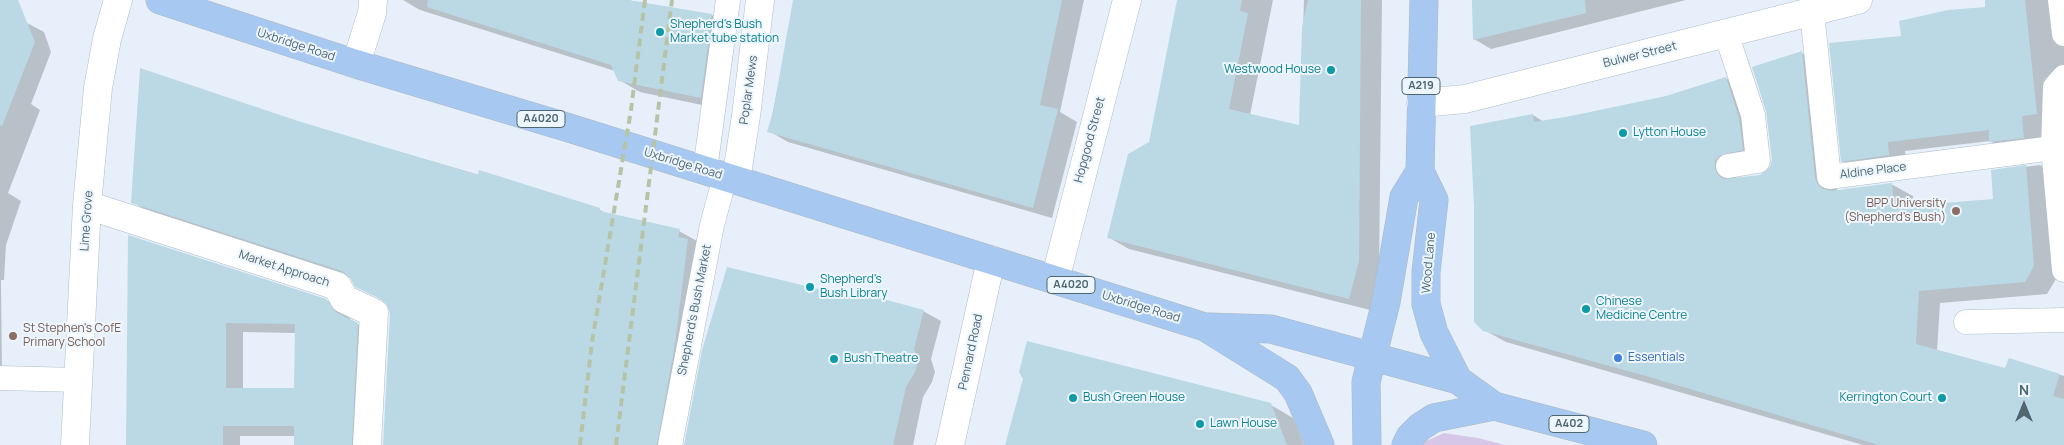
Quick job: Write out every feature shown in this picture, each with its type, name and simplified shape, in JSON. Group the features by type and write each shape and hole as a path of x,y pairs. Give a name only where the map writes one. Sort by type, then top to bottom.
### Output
{"main road":[{"name":"Uxbridge Road","path":"160,0 356,64 1205,327 1287,378 1298,393 1320,445"},
{"name":"Wood Lane","path":"1424,0 1420,171 1434,200 1426,272 1426,304 1434,333 1458,380"},
{"path":"1367,445 1366,382 1386,302 1404,197 1420,171"},
{"name":"Uxbridge Road","path":"1205,327 1271,329 1458,380 1494,406 1643,445"},
{"name":"A402","path":"1406,445 1410,437 1420,427 1434,418 1494,406"}],"street":[{"name":"Lime Grove","path":"76,445 87,205 98,88 107,39 118,0"},
{"path":"356,64 372,13 373,0"},
{"name":"Poplar Mews","path":"722,176 760,0"},
{"name":"Hopgood Street","path":"1055,280 1126,0"},
{"name":"Bulwer Street","path":"1421,103 1466,99 1858,0"},
{"name":"Market Approach","path":"87,205 337,286 344,300 374,313 367,445"},
{"name":"Pennard Road","path":"950,445 991,260"}],"lane":[{"name":"Shepherd's Bush Market","path":"670,445 722,176 728,0"},
{"path":"2060,0 2064,34"},
{"name":"Aldine Place","path":"1812,12 1828,177 2053,148"},
{"path":"1726,33 1753,115 1758,161 1728,166"},
{"path":"2064,77 2055,87 2053,148 2064,270"},
{"path":"1966,322 2064,320"},
{"path":"0,378 78,380"}],"shaded area":[{"path":"1444,433 1478,438 1505,445 1418,445"}],"building":[{"path":"0,0 18,0 35,42 2,126 0,125"},
{"path":"428,0 628,0 712,14 701,98 618,81 611,65 427,7"},
{"path":"793,0 1062,0 1040,105 1058,109 1033,208 767,132 773,112"},
{"path":"1177,0 1242,0 1240,11 1248,13 1229,109 1299,125 1302,27 1308,0 1361,0 1359,261 1349,299 1107,238 1128,154 1149,142"},
{"path":"1472,0 1585,0 1586,13 1473,40"},
{"path":"1985,0 2025,0 2037,114 2022,116 2024,138 1989,142 1989,130 1888,142 1889,155 1841,162 1829,43 1901,36 1899,21 1948,10 1985,7"},
{"path":"1802,51 1815,178 1818,185 1823,189 1831,191 1892,183 1894,207 1993,199 1991,170 2026,165 2034,266 2025,282 1919,291 1916,344 2005,368 2009,358 2060,374 2053,396 2064,399 2064,445 1879,445 1646,376 1483,331 1474,322 1474,206 1470,126 1533,114 1534,122 1571,116 1666,96 1726,77 1739,118 1743,150 1720,155 1715,161 1715,169 1718,175 1724,179 1760,175 1770,167 1772,160 1766,111 1752,67"},
{"path":"140,68 298,121 478,175 479,170 600,208 600,211 680,229 678,237 688,239 675,344 657,445 383,445 390,314 387,305 381,299 355,287 350,278 342,271 131,203"},
{"path":"128,235 326,299 337,313 358,323 352,445 294,445 294,426 223,426 223,445 126,445","holes":["226,323 295,324 294,388 226,388"]},
{"name":"Bush Theatre","path":"727,267 860,299 861,293 924,310 914,349 918,362 915,372 906,387 893,445 684,445 702,350"},
{"path":"1027,341 1271,403 1287,445 1005,445 1023,379 1019,372"}],"railway":[{"path":"580,445 592,342 631,110 645,0"},
{"path":"616,445 672,0"}],"place":[{"name":"Shepherd's Bush Market tube station","path":"660,32"},
{"name":"Westwood House","path":"1331,70"},
{"name":"Lytton House","path":"1623,133"},
{"name":"BPP University (Shepherd's Bush)","path":"1956,211"},
{"name":"Shepherd's Bush Library","path":"810,287"},
{"name":"Chinese Medicine Centre","path":"1586,309"},
{"name":"St Stephen's CofE Primary School","path":"13,336"},
{"name":"Essentials","path":"1618,358"},
{"name":"Bush Theatre","path":"834,359"},
{"name":"Bush Green House","path":"1073,398"},
{"name":"Kerrington Court","path":"1942,398"},
{"name":"Lawn House","path":"1200,424"}]}
